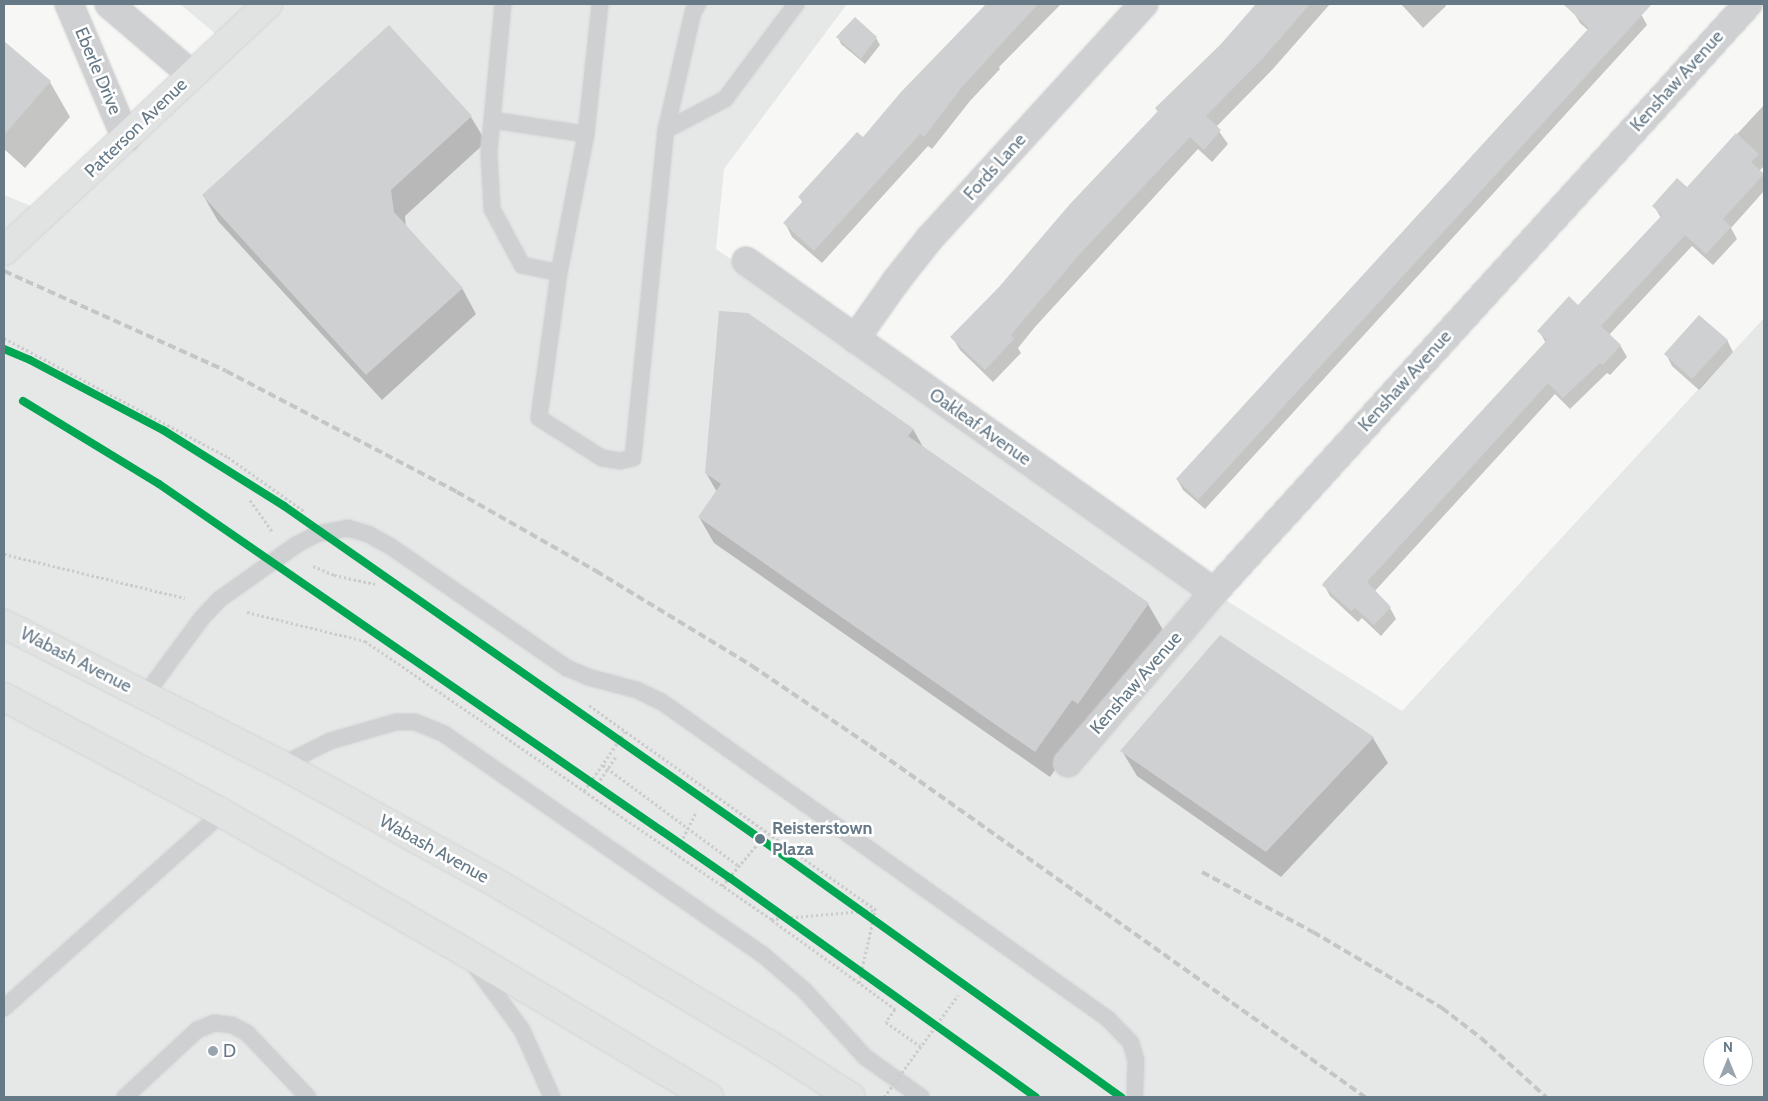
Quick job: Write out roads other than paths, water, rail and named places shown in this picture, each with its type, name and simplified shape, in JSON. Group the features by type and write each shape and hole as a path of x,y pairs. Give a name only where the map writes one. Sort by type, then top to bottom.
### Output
{"main road":[{"name":"Patterson Avenue","path":"4,251 268,4"},
{"path":"4,609 72,659"},
{"name":"Wabash Avenue","path":"4,624 146,694 282,765 500,885 770,1045 851,1097"},
{"path":"4,697 222,813 463,950 709,1097"}],"street":[{"name":"Eberle Drive","path":"69,4 126,138"},
{"path":"109,4 192,75"},
{"name":"Fords Lane","path":"855,339 896,280 930,238 1144,4"},
{"name":"Kenshaw Avenue","path":"1068,763 1214,592 1748,4"},
{"name":"Oakleaf Avenue","path":"746,261 1214,592"}],"lane":[{"path":"503,4 489,153 492,209 522,264 559,273"},
{"path":"600,4 586,134 559,273 539,418 602,458 620,461 633,458 666,130 693,12 698,4"},
{"path":"666,130 725,99 796,4"},
{"path":"492,120 586,134"},
{"path":"146,694 202,618 220,599 296,545 332,530 347,528 368,534 390,546 567,668 588,677 638,690 662,702 1108,1019 1131,1043 1136,1060 1135,1097"},
{"path":"282,765 330,741 396,722 415,722 444,734 762,954 805,991 865,1057 921,1097"},
{"path":"4,1008 222,813"},
{"path":"463,950 522,1030 552,1097"},
{"path":"125,1097 197,1030 214,1023 232,1025 247,1033 308,1097"}],"railway":[{"path":"4,271 226,371 457,492 596,571 752,666 870,746 1365,1097"},
{"path":"1202,872 1313,932 1442,1008 1481,1038 1546,1097"}],"place":[{"name":"Reisterstown Plaza","path":"760,839"},
{"name":"D","path":"213,1051"}]}
